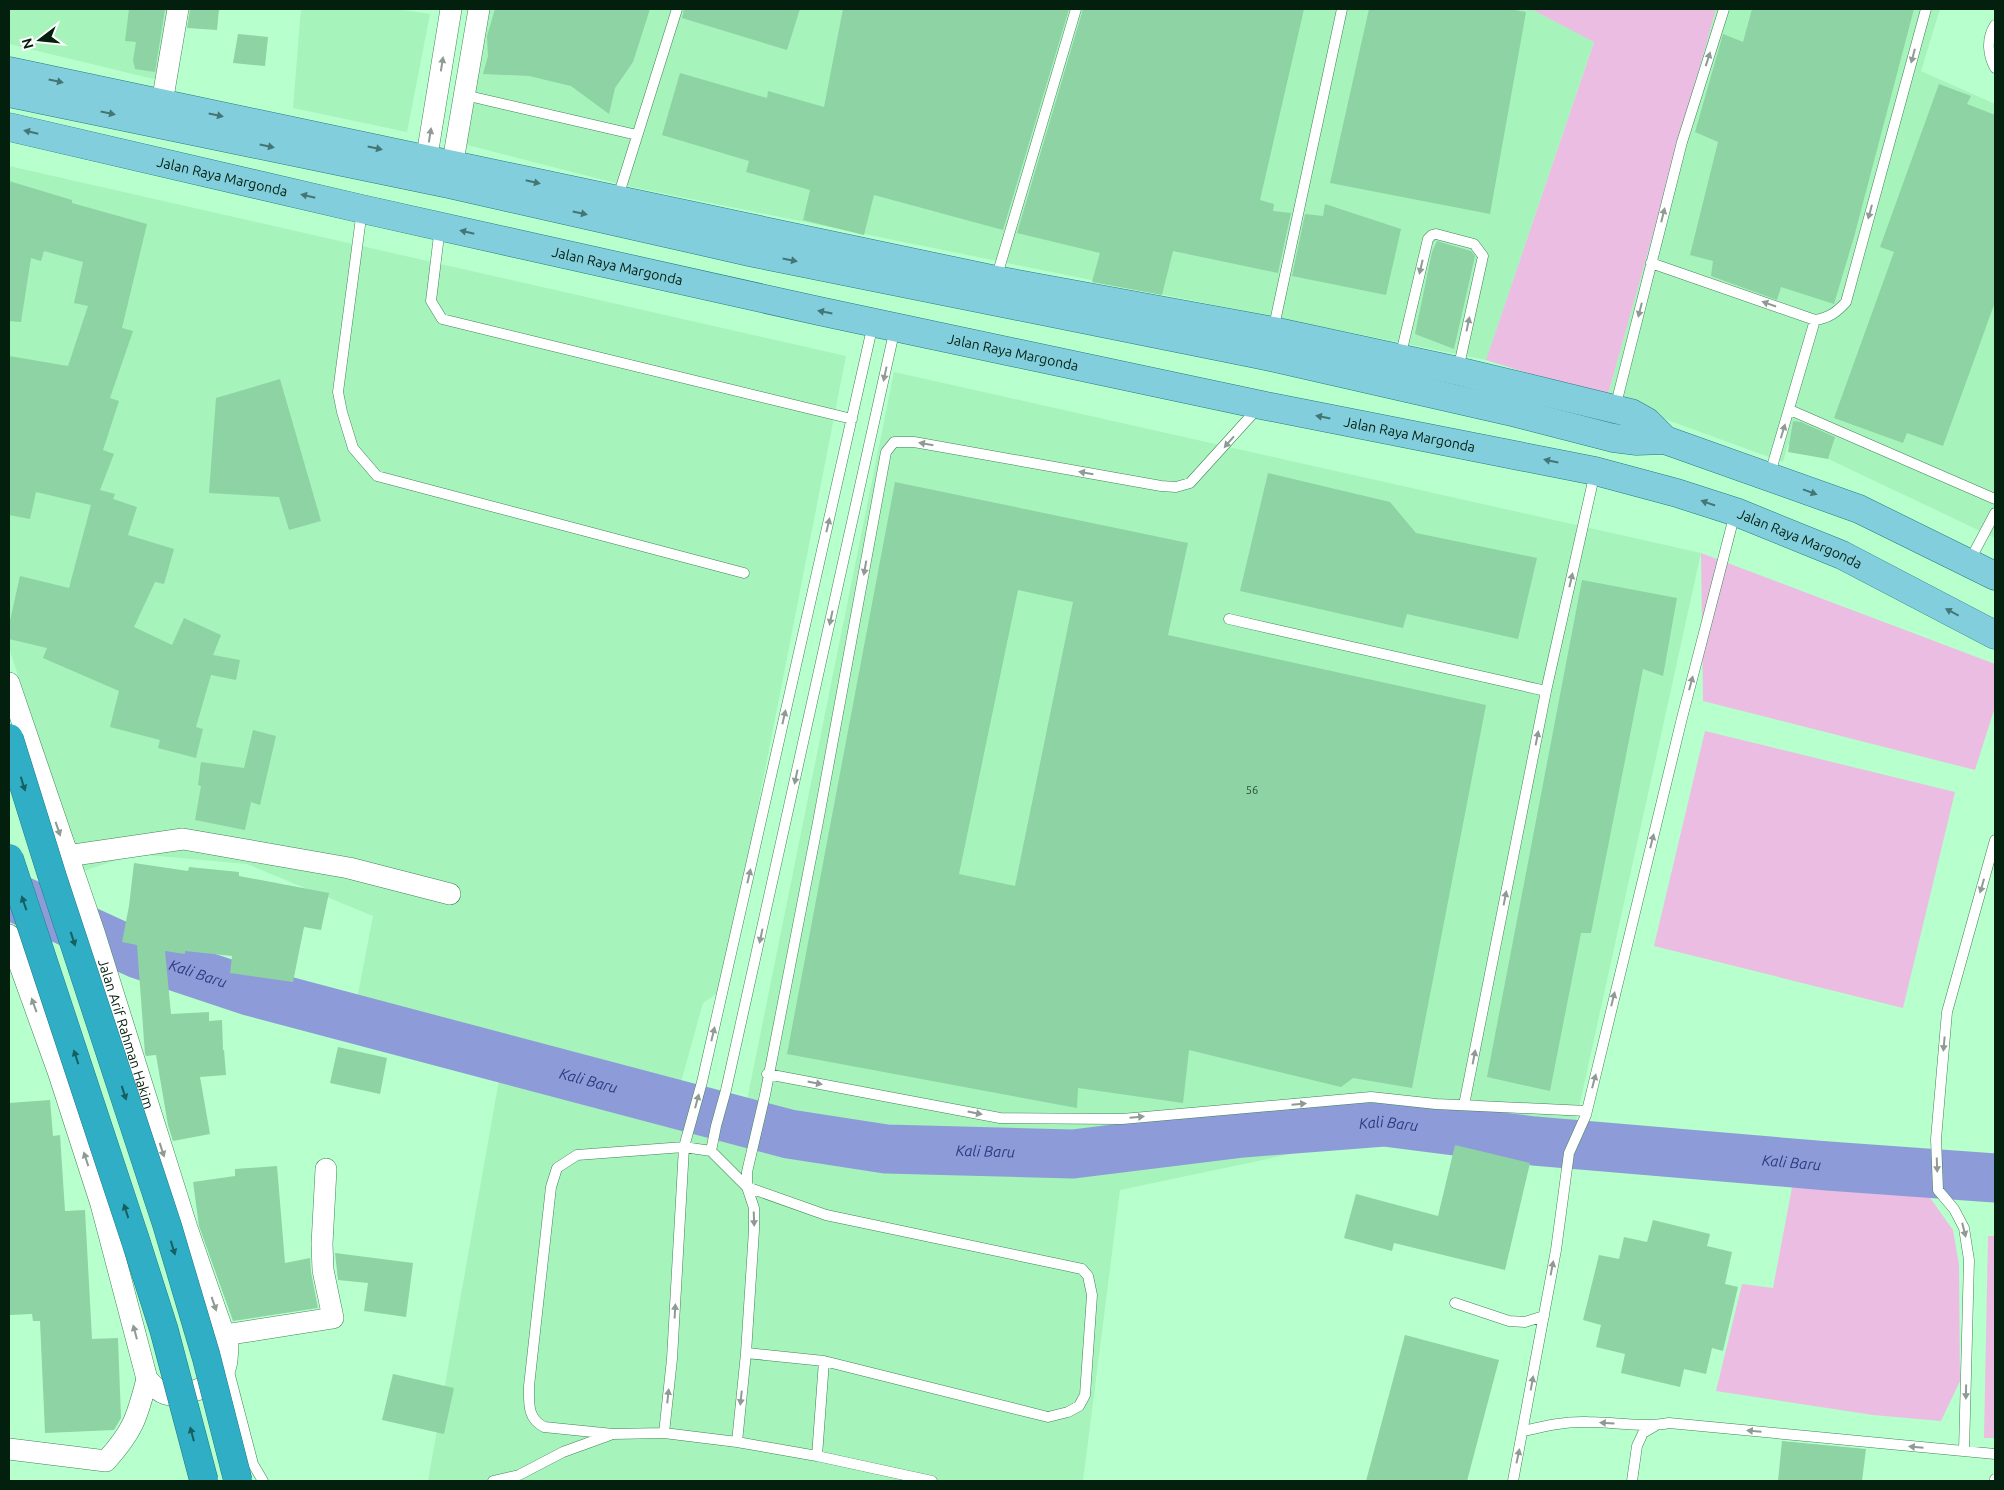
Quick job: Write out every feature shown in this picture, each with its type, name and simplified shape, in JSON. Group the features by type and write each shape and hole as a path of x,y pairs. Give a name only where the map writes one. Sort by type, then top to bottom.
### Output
{"highway":[{"name":"Jalan Arif Rahman Hakim","path":"9,738 53,879 167,1225 206,1356 238,1481"},
{"path":"9,858 164,1330 204,1481"}],"main road":[{"path":"9,71 162,103 445,173 757,242 993,291 1270,343 1400,358 1615,408 1631,413 1647,422 1665,440"},
{"path":"9,92 445,173"},
{"name":"Jalan Raya Margonda","path":"9,127 362,209 884,324 1261,405 1596,471 1677,492 1736,512 1842,555 1995,635"},
{"path":"1270,343 1508,411 1613,438 1637,441 1665,440 1858,509 1995,576"}],"street":[{"path":"162,103 178,9"},
{"path":"445,173 451,9"},
{"path":"445,173 479,9"},
{"name":"Jalan Arif Rahman Hakim","path":"9,683 94,934 184,1218 228,1346 227,1364"},
{"path":"67,856 183,839 349,868 450,894"},
{"path":"9,935 59,1074 98,1194 147,1379 138,1417 124,1441 106,1461 9,1449"},
{"path":"224,1335 333,1318 324,1270 322,1244 326,1169"},
{"path":"147,1379 165,1394 179,1394 210,1386 223,1374 227,1364"}],"lane":[{"path":"445,173 473,97 488,9"},
{"path":"613,210 676,9"},
{"path":"993,291 1076,9"},
{"path":"1270,343 1342,9"},
{"path":"1615,408 1682,142 1724,9"},
{"path":"1651,263 1815,320 1827,319 1846,302 1926,9"},
{"path":"1995,25 1991,32 1989,57 1995,68"},
{"path":"473,97 637,135"},
{"path":"362,209 338,392 353,448 377,476 744,573"},
{"path":"440,226 431,301 442,319 852,419"},
{"path":"1400,358 1428,239 1436,234 1474,244 1483,256 1458,371"},
{"path":"1769,477 1815,320"},
{"path":"664,1433 672,1359 684,1147 702,1082 852,419 884,324"},
{"path":"711,1151 726,1090 884,324"},
{"path":"737,1442 746,1353 754,1230 754,1208 747,1187 747,1172 765,1095 767,1074 818,822 886,452 894,442 914,442 1161,486 1176,487 1190,483 1261,405"},
{"path":"1790,410 1995,499"},
{"path":"1464,1105 1546,691 1596,471"},
{"path":"1514,1481 1517,1455 1524,1432 1556,1250 1570,1153 1586,1113 1680,728 1736,512"},
{"path":"1969,562 1995,513"},
{"path":"1229,619 1546,691"},
{"path":"1964,1451 1969,1260 1964,1228 1954,1209 1938,1190 1936,1139 1947,1012 1995,840"},
{"path":"767,1074 1000,1118 1122,1119 1371,1098 1586,1113"},
{"path":"746,1353 824,1361 1048,1416 1068,1412 1079,1406 1085,1395 1092,1295 1088,1276 1082,1269 826,1215 747,1187 711,1151 684,1147 577,1155 557,1168 551,1187 529,1386 529,1410 535,1422 544,1427 613,1434 664,1433 737,1442 816,1456 932,1481"},
{"path":"1455,1302 1509,1321 1525,1322 1544,1316"},
{"path":"816,1456 824,1361"},
{"path":"227,1364 253,1464 262,1481"},
{"path":"1524,1432 1553,1424 1586,1422 1656,1426 1669,1424 1995,1454"},
{"path":"1632,1481 1638,1446 1643,1433 1656,1426"},
{"path":"493,1481 519,1475 563,1452 613,1434"}],"shaded area":[{"path":"9,9 176,9 166,82 9,44"},
{"path":"301,9 396,9 430,14 407,132 293,108"},
{"path":"483,9 1531,9 1594,41 1486,360 627,186 456,142"},
{"path":"1531,9 1716,9 1607,398 1486,360 1594,42"},
{"path":"1716,9 1940,9 1921,71 1995,104 1995,538 1803,447 1788,444 1783,462 1607,398"},
{"path":"9,166 846,356 722,990 703,1003 669,1125 738,1145 894,372 1701,553 1569,1153 1452,1120 1120,1190 1083,1481 428,1481 499,1080 369,1041 352,1025 373,916 247,864 136,854 83,871 9,648"},
{"path":"1701,553 1995,664 1995,707 1975,770 1703,701"},
{"path":"1705,731 1955,792 1903,1008 1654,946"},
{"path":"1794,1177 1909,1183 1926,1192 1953,1230 1959,1265 1960,1381 1941,1421 1873,1415 1716,1391 1742,1284 1773,1288"},
{"path":"1988,1236 1995,1236 1995,1438 1984,1438"}],"building":[{"path":"129,9 165,9 155,72 135,69 133,60 136,42 125,41"},
{"path":"190,9 219,9 217,30 187,28"},
{"path":"495,9 650,9 633,62 615,88 609,114 571,86 529,76 483,74 488,56 487,36"},
{"path":"684,9 800,9 787,50 682,18"},
{"path":"843,9 1069,9 1003,230 874,195 864,235 803,220 810,190 746,172 749,161 662,135 680,73 767,98 768,91 824,107"},
{"path":"1083,9 1304,9 1260,200 1274,204 1273,211 1291,213 1278,273 1173,251 1162,295 1092,282 1100,253 1017,233"},
{"path":"1369,9 1510,9 1526,12 1490,214 1330,183"},
{"path":"1752,9 1914,9 1854,237 1834,304 1781,287 1777,300 1711,276 1713,261 1690,255 1718,142 1695,132 1723,34 1743,42"},
{"path":"238,34 268,37 265,66 233,63"},
{"path":"1939,84 1971,96 1967,104 1995,115 1995,302 1943,446 1907,433 1903,443 1834,418 1894,252 1880,247"},
{"path":"9,181 72,200 72,203 147,224 122,328 133,331 110,398 119,401 103,450 114,454 100,490 115,494 113,499 137,507 128,535 174,549 164,584 155,582 134,627 172,645 184,618 221,635 213,655 240,660 236,680 211,675 196,727 203,729 196,758 158,748 160,740 110,727 119,691 43,658 47,648 9,639 9,625 20,576 69,588 91,505 36,492 30,519 9,515 9,356 68,366 88,306 74,303 83,262 44,251 41,261 31,258 21,322 9,321"},
{"path":"1325,204 1401,229 1386,295 1292,276 1305,214 1323,216"},
{"path":"1437,241 1471,251 1475,256 1454,349 1415,334 1432,252"},
{"path":"280,379 321,521 289,530 279,497 209,493 216,398"},
{"path":"1793,421 1801,422 1835,437 1828,459 1788,452"},
{"path":"1268,473 1390,502 1416,533 1537,558 1518,639 1407,614 1403,628 1240,591"},
{"path":"895,482 1188,543 1168,635 1486,705 1412,1088 1353,1078 1341,1087 1189,1050 1183,1103 1078,1088 1077,1108 787,1054","holes":["1018,590 1073,602 1015,886 959,874"]},
{"path":"1582,580 1677,598 1663,676 1643,669 1591,933 1581,933 1550,1091 1487,1077"},
{"path":"253,730 276,736 260,805 251,802 245,830 195,820 201,786 198,785 201,762 244,768"},
{"path":"134,863 188,871 189,867 239,872 239,876 329,893 321,930 304,927 293,982 230,973 232,956 185,951 185,954 165,951 171,1014 209,1012 209,1021 222,1020 226,1075 200,1077 210,1134 173,1141 168,1125 156,1055 146,1056 145,1054 137,945 122,942 129,906"},
{"path":"338,1047 387,1058 380,1094 330,1083"},
{"path":"50,1100 53,1136 60,1135 65,1211 85,1210 92,1339 118,1338 121,1418 114,1430 45,1433 40,1321 33,1321 32,1314 9,1315 9,1103"},
{"path":"1455,1145 1530,1163 1505,1270 1394,1243 1392,1251 1344,1238 1356,1194 1438,1216"},
{"path":"277,1166 285,1263 310,1258 318,1308 233,1321 199,1226 193,1182 235,1176 235,1169"},
{"path":"1653,1220 1710,1234 1707,1246 1732,1252 1725,1284 1738,1287 1723,1351 1712,1348 1706,1374 1684,1369 1680,1387 1621,1373 1625,1354 1596,1347 1601,1325 1583,1320 1599,1255 1619,1259 1624,1237 1647,1242"},
{"path":"335,1253 413,1263 406,1317 364,1311 368,1283 338,1280"},
{"path":"1405,1335 1499,1360 1467,1481 1366,1481"},
{"path":"393,1374 454,1388 444,1434 382,1420"},
{"path":"1782,1441 1866,1449 1862,1481 1778,1481"}],"waterway":[{"name":"Kali Baru","path":"9,895 138,954 249,991 789,1134 886,1149 1073,1154 1243,1133 1384,1122 1534,1141 1995,1178"}]}
